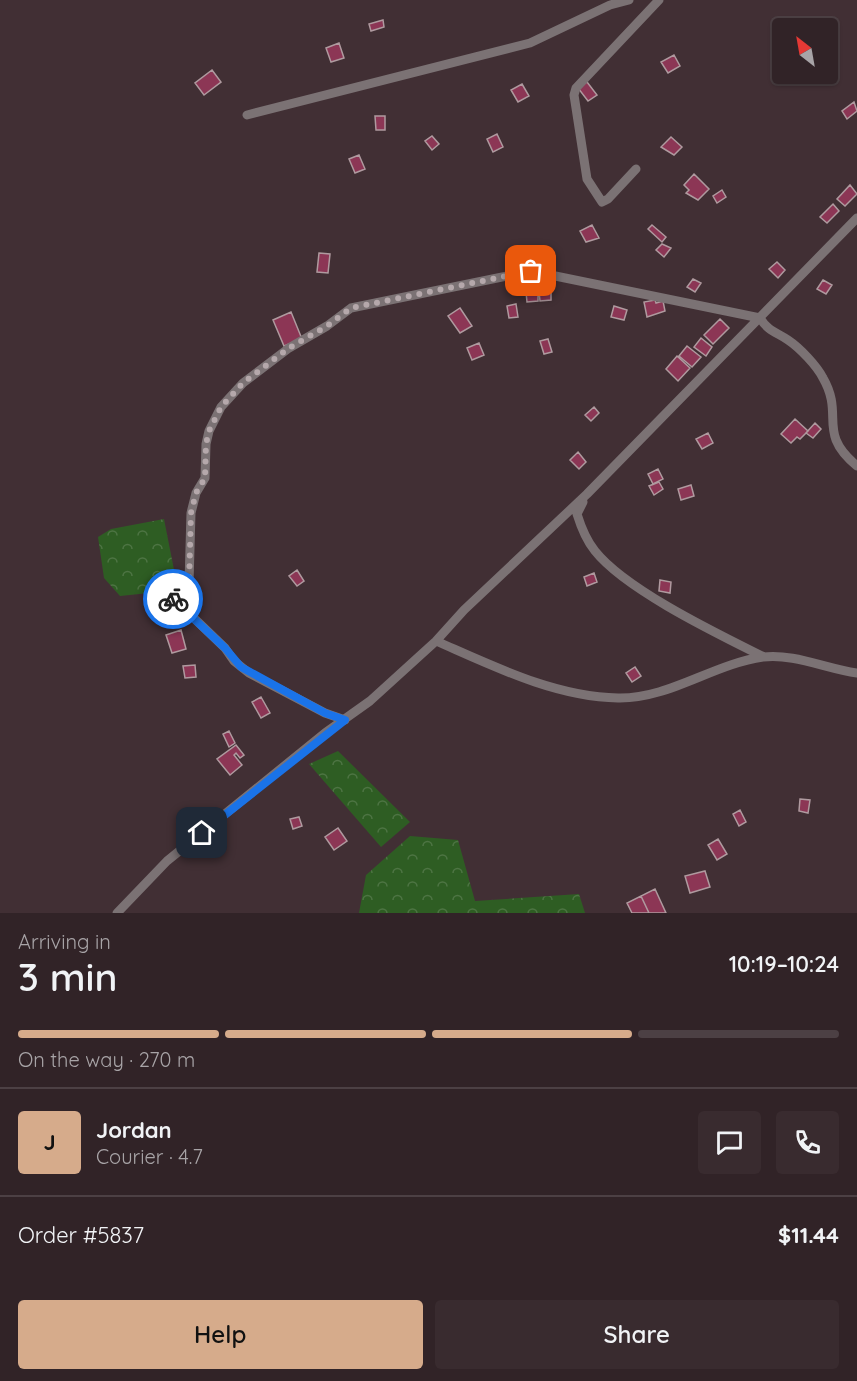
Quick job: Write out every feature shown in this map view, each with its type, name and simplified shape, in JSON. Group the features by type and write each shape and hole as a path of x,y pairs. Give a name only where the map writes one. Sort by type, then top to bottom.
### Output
{"street":[{"path":"247,115 530,43 600,9 629,0"},
{"path":"636,169 608,199 602,202 599,199 587,179 574,95 576,88 659,0"},
{"path":"117,913 167,861 345,720 436,641 464,610 587,494 857,218"},
{"path":"345,720 325,713 241,667 225,648 171,597 189,583 191,513 196,493 205,478 206,444 209,431 227,398 289,348 327,326 351,308 521,272 583,280 760,318 768,331 789,341 822,375 831,394 835,441 838,449 857,465"},
{"path":"587,494 577,514 587,540 609,566 671,607 764,657 796,660 857,673"},
{"path":"436,641 543,684 588,696 619,698 645,697 764,657"}],"green space":[{"path":"164,519 178,590 120,596 104,578 98,537 111,529"},
{"path":"338,751 410,822 381,847 309,764"},
{"path":"410,836 458,840 475,901 579,894 585,913 359,913 366,875"}],"building":[{"path":"383,20 384,27 371,31 369,24"},
{"path":"339,43 344,58 331,62 326,48"},
{"path":"674,55 680,66 668,73 661,62"},
{"path":"212,70 221,82 204,95 195,83"},
{"path":"587,82 597,95 588,101 578,88"},
{"path":"522,84 529,96 518,102 511,90"},
{"path":"854,102 857,111 847,119 842,111"},
{"path":"375,116 385,116 385,130 376,130"},
{"path":"497,134 503,147 493,152 487,139"},
{"path":"432,136 439,144 432,150 425,141"},
{"path":"671,137 682,147 674,155 661,147"},
{"path":"359,155 365,169 355,173 349,159"},
{"path":"694,174 709,189 698,200 686,193 689,190 684,185"},
{"path":"850,185 857,194 845,206 837,199"},
{"path":"722,190 726,197 717,203 713,196"},
{"path":"833,204 839,211 827,223 820,217"},
{"path":"592,225 599,238 586,242 580,231"},
{"path":"652,225 666,237 662,242 648,229"},
{"path":"662,244 671,248 664,257 656,250"},
{"path":"319,253 330,254 328,273 317,272"},
{"path":"777,262 785,270 778,278 769,269"},
{"path":"693,279 701,283 695,292 687,287"},
{"path":"823,280 832,285 826,294 817,289"},
{"path":"551,290 551,300 540,301 539,291"},
{"path":"538,291 538,301 527,302 526,292"},
{"path":"655,300 656,303 663,301 665,311 647,317 644,302"},
{"path":"516,304 518,317 509,318 507,306"},
{"path":"614,306 627,310 624,320 611,317"},
{"path":"460,308 472,326 460,333 448,316"},
{"path":"291,312 302,339 284,346 273,320"},
{"path":"720,319 729,328 713,344 704,335"},
{"path":"701,338 712,347 706,356 694,347"},
{"path":"548,339 552,352 544,354 540,341"},
{"path":"479,343 484,355 472,360 467,348"},
{"path":"687,346 701,357 692,367 679,356"},
{"path":"677,356 690,368 678,381 666,369"},
{"path":"594,407 599,413 591,421 585,415"},
{"path":"795,419 808,431 800,439 797,437 791,443 781,434"},
{"path":"815,423 821,429 813,438 806,433"},
{"path":"708,433 713,443 702,449 696,439"},
{"path":"578,452 586,462 579,469 570,460"},
{"path":"658,469 663,479 653,484 648,474"},
{"path":"659,482 663,489 654,495 649,486"},
{"path":"691,485 694,496 681,500 678,489"},
{"path":"297,570 304,581 297,586 289,576"},
{"path":"594,573 597,582 587,586 584,577"},
{"path":"660,580 671,582 670,593 659,591"},
{"path":"181,630 186,649 172,653 166,635"},
{"path":"195,665 196,677 185,678 183,666"},
{"path":"635,667 641,676 632,682 626,673"},
{"path":"261,697 270,713 261,718 252,702"},
{"path":"229,731 235,743 229,747 223,734"},
{"path":"236,745 244,755 240,758 236,753 234,755 242,765 230,775 217,759"},
{"path":"800,799 810,800 808,813 799,811"},
{"path":"740,810 746,822 739,826 733,814"},
{"path":"299,817 302,826 293,829 290,819"},
{"path":"338,828 347,841 334,850 325,837"},
{"path":"718,839 727,854 717,860 708,845"},
{"path":"705,871 710,887 690,893 685,876"},
{"path":"655,889 666,913 649,913 641,896"},
{"path":"641,896 649,913 632,913 627,903"}],"way so far":[{"path":"173,599 171,594 189,583 191,513 196,493 205,478 206,444 209,431 227,398 243,383 289,348 327,326 351,308 531,271"}],"route":[{"path":"173,599 225,648 234,662 249,673 325,713 345,720 202,833"}]}
